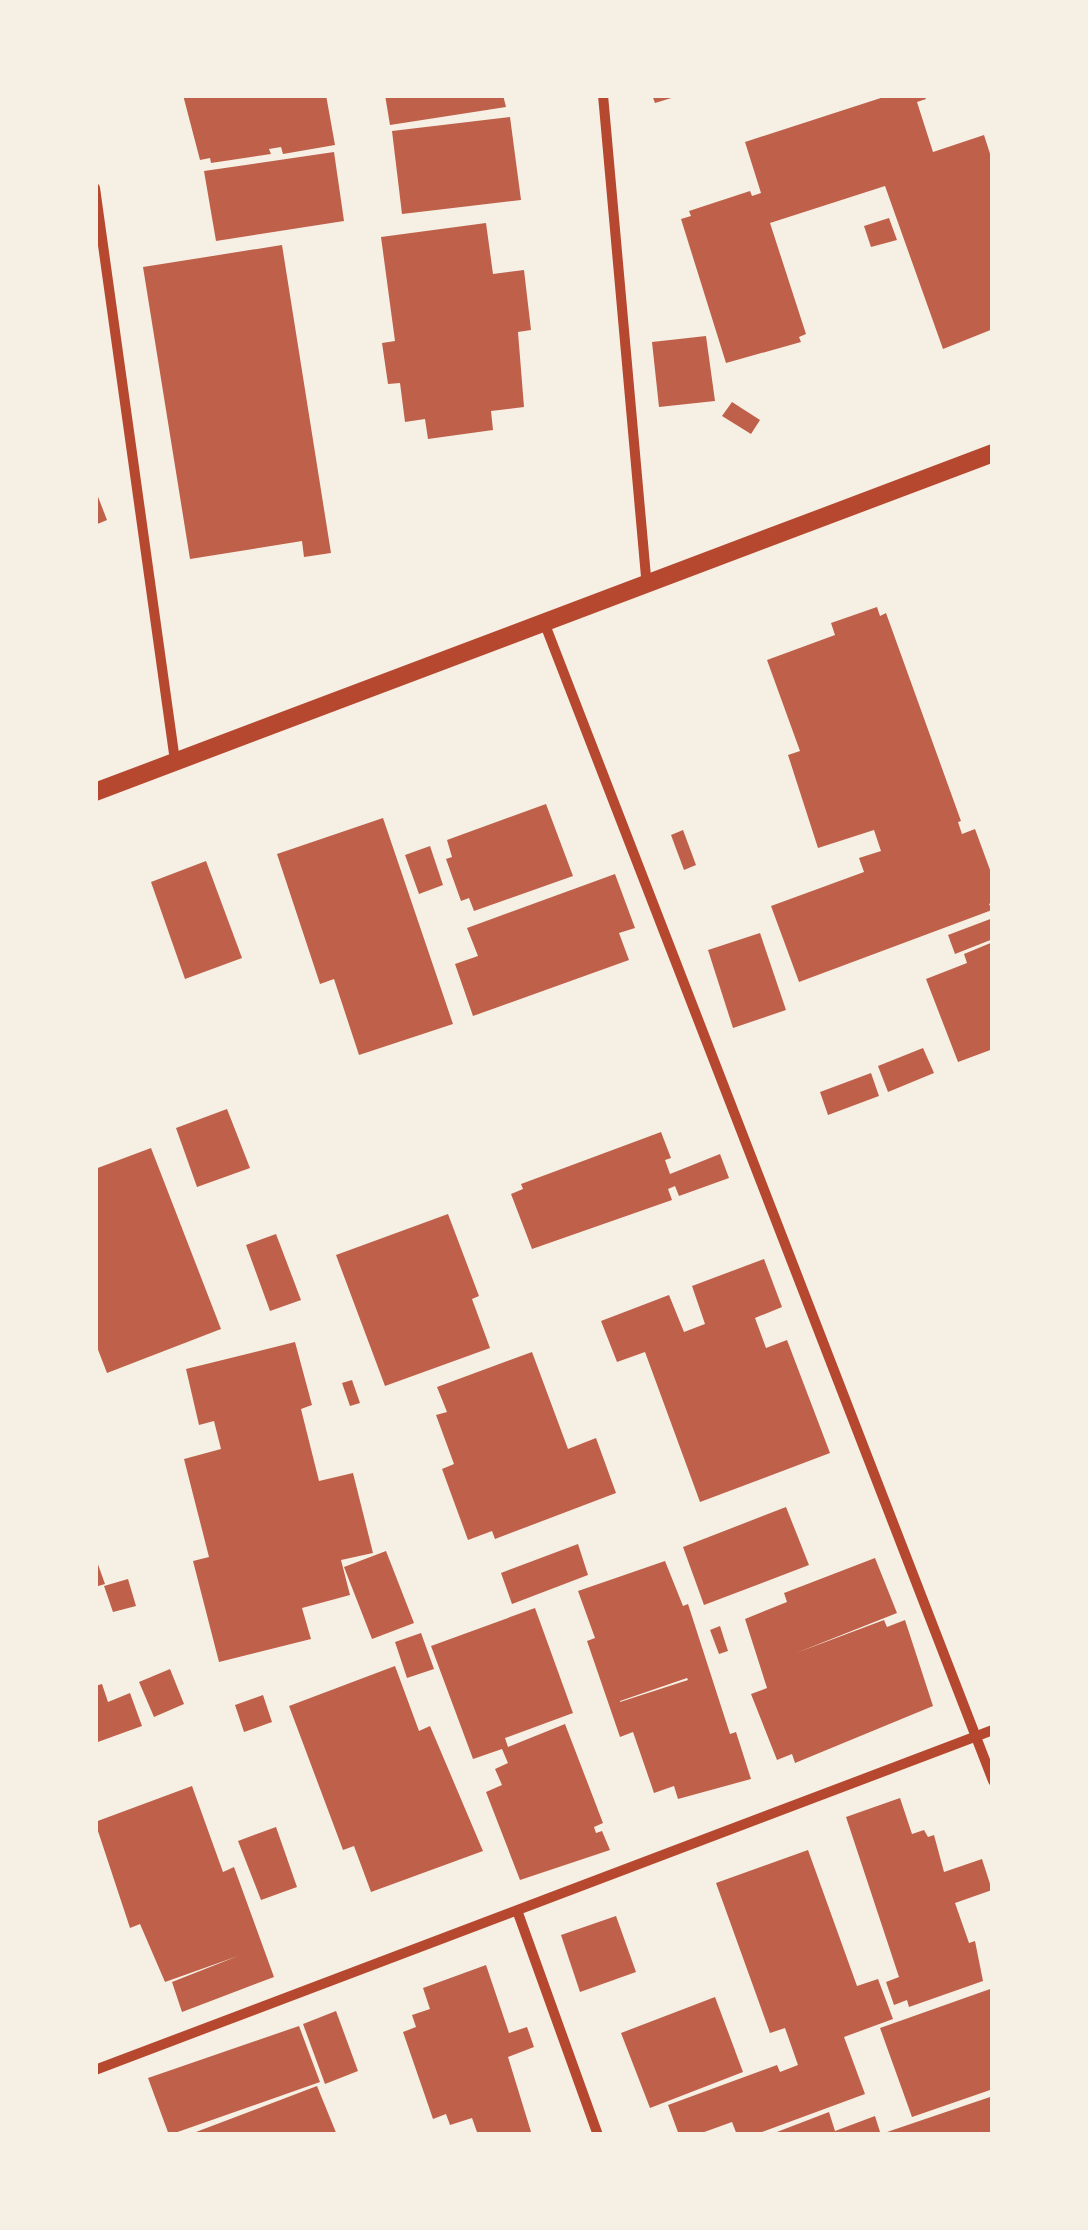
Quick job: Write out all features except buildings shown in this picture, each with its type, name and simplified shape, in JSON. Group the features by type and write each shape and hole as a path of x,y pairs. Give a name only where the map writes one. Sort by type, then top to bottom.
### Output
{"street":[{"path":"604,95 647,584"},
{"path":"95,188 176,762"},
{"path":"95,792 993,453"},
{"path":"544,622 993,1781"},
{"path":"95,2070 993,1730"},
{"path":"518,1913 598,2135"}]}
